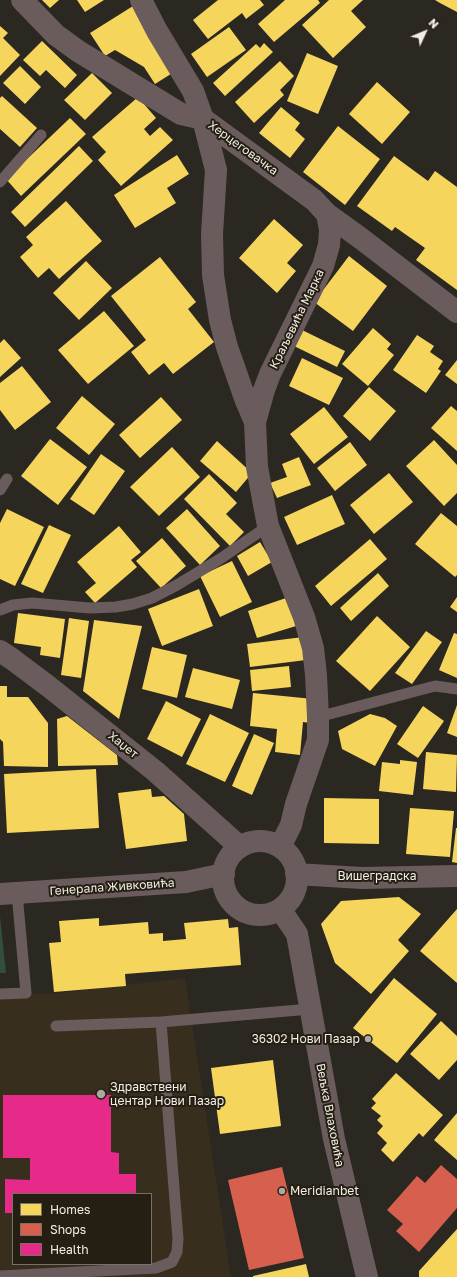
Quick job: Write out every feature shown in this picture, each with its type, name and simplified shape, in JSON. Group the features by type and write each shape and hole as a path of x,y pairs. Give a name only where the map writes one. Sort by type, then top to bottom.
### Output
{"street":[{"name":"Херцеговачка","path":"22,0 56,35 78,51 181,114 203,119 314,200 327,214 457,312"},
{"name":"Краљевића Марка","path":"141,0 192,91 203,119 216,170 212,234 213,276 220,320 246,401 255,422"},
{"name":"Краљевића Марка","path":"280,847 291,825 296,804 318,740 316,675 312,648 304,617 268,526 257,467 255,422 270,374 322,266 329,245 330,230 327,214"},
{"name":"Хаџет","path":"0,651 156,771 240,847"},
{"path":"264,841 280,847 291,858 295,866 297,882 292,898 280,909 264,915 248,913 229,898 224,882 225,866 229,858 240,847 252,842 264,841"},
{"name":"Генерала Живковића","path":"8,893 186,882 224,874"},
{"name":"Вишеградска","path":"296,874 362,878 457,876"},
{"name":"Вељка Влаховића","path":"280,909 297,934 334,1139 367,1277"}],"lane":[{"path":"0,182 41,135"},
{"path":"0,490 7,479"},
{"path":"0,610 13,605 32,603 90,608 116,607 152,598 220,559 268,526"},
{"path":"318,717 435,686 457,689"},
{"path":"0,994 26,993 8,893"},
{"path":"56,1026 161,1022 310,1009"},
{"path":"0,1276 156,1268 172,1262 177,1252 178,1239 161,1022"}],"shaded area":[{"name":"Здравствени центар Нови Пазар","path":"185,978 231,1277 0,1277 0,994 50,994"}],"green space":[{"path":"0,916 6,973 0,973"}],"building: Homes":[{"path":"42,0 59,0 50,8"},
{"path":"77,0 104,0 85,12"},
{"path":"218,0 260,0 264,5 246,19 242,13 208,39 193,20"},
{"path":"285,0 318,0 320,3 274,42 258,24"},
{"path":"329,0 363,0 351,11 366,27 333,58 302,25"},
{"path":"435,0 457,0 457,12 440,3"},
{"path":"133,6 174,72 155,84 144,67 115,50 105,56 90,33"},
{"path":"0,26 8,33 3,38 20,55 0,76"},
{"path":"229,27 246,50 207,77 191,54"},
{"path":"42,41 77,75 65,88 46,70 40,76 23,60"},
{"path":"264,43 273,52 225,96 213,83 256,44 260,48"},
{"path":"307,53 338,66 318,114 287,101"},
{"path":"280,61 294,76 280,90 284,95 254,123 235,102"},
{"path":"20,66 41,87 25,104 3,83"},
{"path":"92,73 112,93 85,120 64,100"},
{"path":"377,82 410,112 382,144 349,114"},
{"path":"2,96 37,128 20,147 0,129 0,98"},
{"path":"138,97 156,118 144,129 150,136 160,127 173,140 121,186 98,160 106,152 92,137"},
{"path":"281,107 300,123 295,130 305,139 290,158 259,133"},
{"path":"70,118 86,134 21,196 6,179"},
{"path":"338,126 380,159 345,205 303,172"},
{"path":"79,146 93,161 25,227 11,212"},
{"path":"177,155 189,174 167,188 176,203 135,228 114,195"},
{"path":"394,156 428,181 435,171 457,187 457,290 416,260 425,248 395,227 392,231 357,206"},
{"path":"66,201 102,241 59,279 49,268 38,278 20,257 33,245 26,237"},
{"path":"274,219 303,245 287,263 296,271 277,293 239,258"},
{"path":"349,256 387,286 353,331 314,302"},
{"path":"160,257 196,302 188,309 214,342 173,374 164,363 149,375 131,352 146,340 111,296"},
{"path":"86,261 112,288 79,320 53,293"},
{"path":"104,311 134,346 88,384 58,350"},
{"path":"373,328 391,344 387,349 394,355 368,386 342,364"},
{"path":"302,330 345,351 337,367 294,346"},
{"path":"417,335 434,346 430,352 443,361 438,369 441,371 426,393 393,370"},
{"path":"4,339 21,358 0,377 0,343"},
{"path":"302,358 343,378 329,405 289,386"},
{"path":"457,360 457,384 445,375"},
{"path":"22,366 51,402 15,430 0,410 0,383"},
{"path":"369,387 396,411 370,441 343,416"},
{"path":"82,396 115,424 89,455 56,428"},
{"path":"161,397 182,420 140,458 119,435"},
{"path":"451,406 457,411 457,451 431,428"},
{"path":"324,407 348,437 314,464 290,434"},
{"path":"50,439 87,467 58,505 21,476"},
{"path":"434,440 457,465 457,493 444,506 406,466"},
{"path":"217,441 252,473 236,492 200,461"},
{"path":"350,442 367,465 335,491 317,468"},
{"path":"172,447 200,477 159,516 130,487"},
{"path":"101,454 125,471 94,515 70,499"},
{"path":"299,457 311,485 277,498 270,483 287,477 282,464"},
{"path":"389,473 413,502 374,534 350,505"},
{"path":"209,474 237,503 226,514 244,532 230,546 184,499"},
{"path":"332,495 345,524 297,545 284,517"},
{"path":"7,509 44,527 15,586 0,579 0,523"},
{"path":"187,509 220,546 200,565 166,528"},
{"path":"441,513 457,526 457,575 455,577 415,544"},
{"path":"49,525 71,535 43,593 21,584"},
{"path":"119,526 141,552 131,560 137,567 95,603 85,592 96,583 77,562"},
{"path":"162,538 186,566 161,588 136,561"},
{"path":"370,539 387,559 331,606 315,586"},
{"path":"260,542 272,562 248,576 237,556"},
{"path":"232,561 252,602 220,617 200,576"},
{"path":"378,573 389,586 351,621 340,608"},
{"path":"199,589 213,626 162,646 148,609"},
{"path":"457,597 457,612 450,607"},
{"path":"286,598 296,626 257,638 248,611"},
{"path":"18,613 65,619 60,658 40,655 41,647 14,643"},
{"path":"377,616 410,647 370,691 336,661"},
{"path":"69,618 89,621 81,678 61,675"},
{"path":"94,620 142,626 119,719 83,691"},
{"path":"426,631 442,642 412,684 395,673"},
{"path":"454,633 457,634 457,678 439,670"},
{"path":"303,637 306,660 250,667 247,644"},
{"path":"152,647 187,655 177,698 142,689"},
{"path":"289,666 291,687 252,691 250,670"},
{"path":"193,668 240,680 232,709 185,697"},
{"path":"0,686 7,686 7,697 28,697 48,723 48,767 4,766 3,742 0,739"},
{"path":"253,693 313,699 310,723 303,722 300,755 275,752 277,729 250,726"},
{"path":"166,701 201,719 182,757 147,739"},
{"path":"457,705 457,737 447,733"},
{"path":"423,706 444,721 418,758 397,744"},
{"path":"210,714 249,733 225,782 186,764"},
{"path":"370,714 385,718 397,726 375,766 342,749 338,731"},
{"path":"67,716 117,755 118,765 58,766 57,719"},
{"path":"254,734 274,743 252,795 232,786"},
{"path":"426,752 457,755 456,792 423,789"},
{"path":"400,760 417,762 413,795 379,791 382,762 400,764"},
{"path":"96,769 99,828 7,833 4,774"},
{"path":"151,789 152,797 164,796 184,814 187,841 126,849 118,793"},
{"path":"324,798 379,799 379,844 324,843"},
{"path":"410,808 454,811 450,857 406,854"},
{"path":"457,828 457,863 452,862"},
{"path":"399,897 421,914 398,940 409,951 371,994 335,963 321,924 341,901"},
{"path":"457,909 457,983 420,951"},
{"path":"99,918 99,926 148,922 149,934 163,933 163,941 186,939 184,923 228,919 229,928 238,927 241,965 125,974 126,986 54,992 49,943 61,942 59,921"},
{"path":"394,978 437,1014 397,1063 353,1028"},
{"path":"441,1021 457,1036 457,1060 439,1080 410,1054"},
{"path":"273,1060 281,1126 220,1134 211,1068"},
{"path":"396,1073 443,1115 423,1137 419,1133 393,1162 381,1150 387,1143 377,1133 383,1126 377,1120 381,1116 371,1108 376,1103 372,1099"},
{"path":"457,1113 457,1160 434,1140"},
{"path":"457,1229 457,1277 419,1277 419,1271"},
{"path":"306,1264 309,1277 253,1277 253,1276"}],"building: Shops":[{"path":"441,1165 457,1179 457,1208 419,1252 396,1231 403,1224 387,1210 417,1176 425,1183"},
{"path":"282,1167 304,1258 249,1270 228,1180"}],"building: Health":[{"path":"3,1095 111,1095 111,1152 119,1153 119,1174 136,1174 136,1193 12,1193 12,1213 5,1213 5,1179 30,1180 30,1158 3,1158"}],"place":[{"name":"36302 Нови Пазар","path":"368,1039"},
{"name":"Здравствени центар Нови Пазар","path":"101,1094"},
{"name":"Meridianbet","path":"282,1191"}]}
